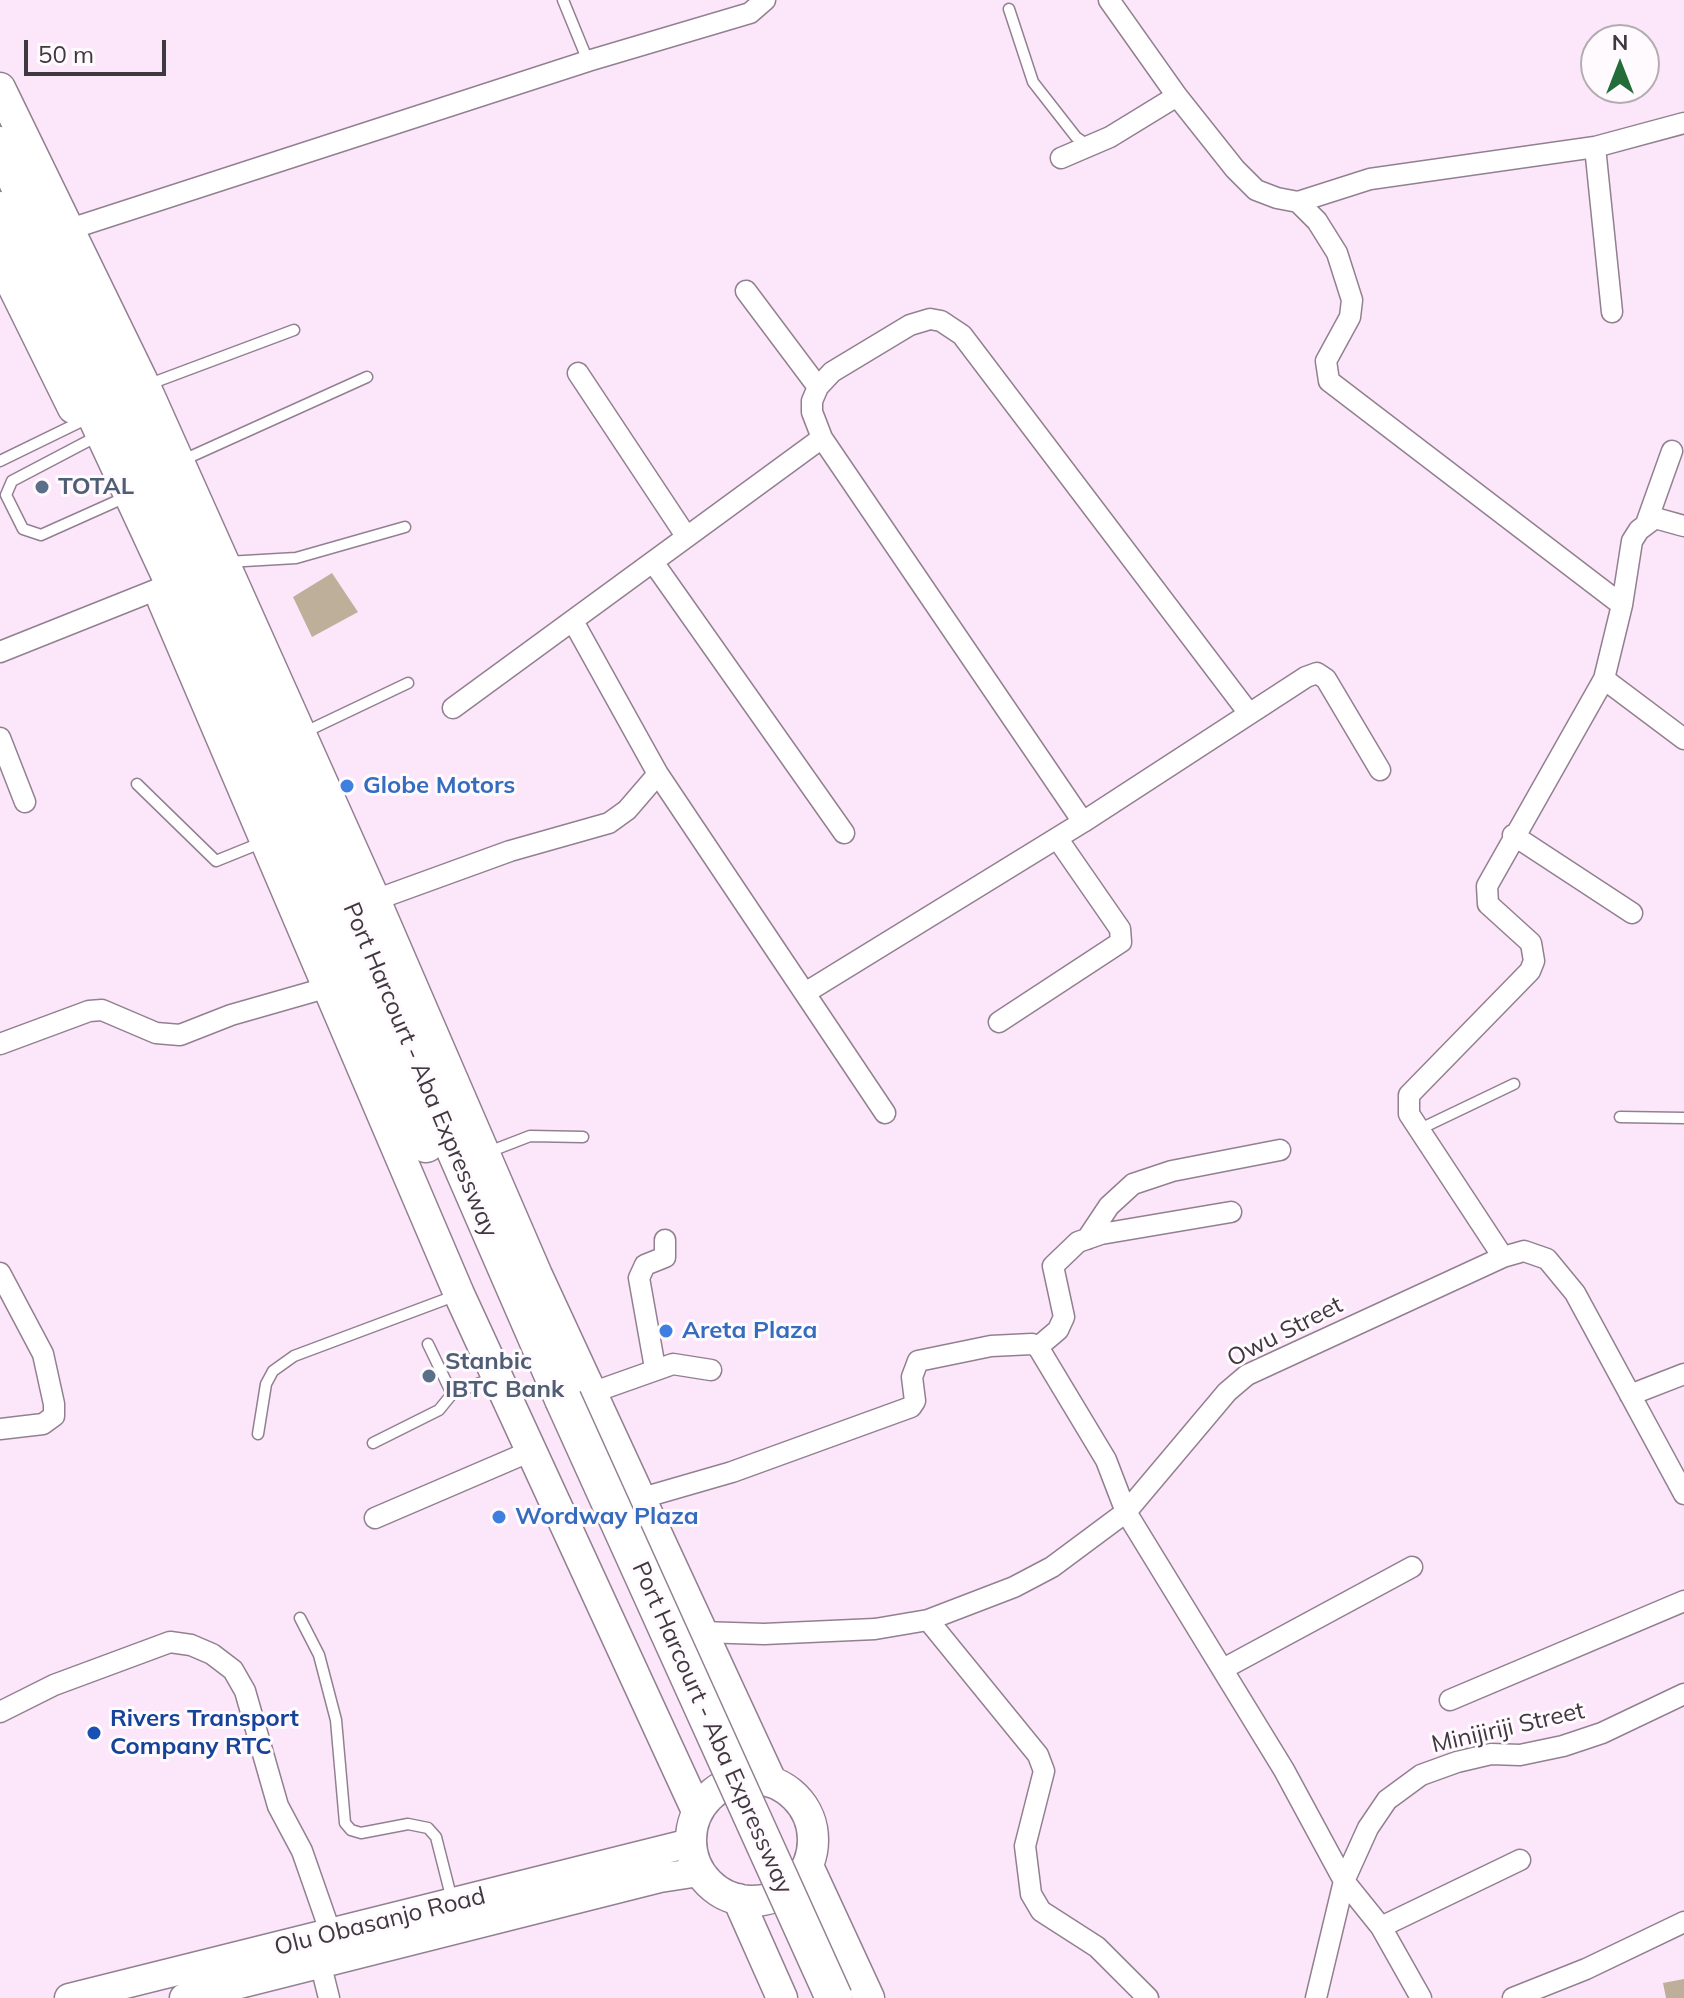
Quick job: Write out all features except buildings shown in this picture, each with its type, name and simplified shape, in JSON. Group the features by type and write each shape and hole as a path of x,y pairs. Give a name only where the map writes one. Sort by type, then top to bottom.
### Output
{"highway":[{"name":"Port Harcourt - Aba Expressway","path":"0,145 257,695 834,1998"},
{"name":"Port Harcourt - Aba Expressway","path":"0,210 286,825 496,1305 567,1399 811,1998"}],"main road":[{"path":"0,88 145,386 375,900 484,1154 567,1399 642,1498 771,1781"},
{"path":"0,260 85,431 158,589 459,1294 697,1811"},
{"path":"754,1778 771,1781 787,1789 809,1815 814,1832 808,1866 798,1881 783,1893 765,1900 738,1899 712,1886 699,1872 690,1843 697,1811 721,1786 754,1778"},
{"name":"Olu Obasanjo Road","path":"69,1998 690,1843"},
{"path":"808,1866 869,1998"},
{"name":"Olu Obasanjo Road","path":"184,1998 213,1994 660,1878 699,1872"},
{"path":"738,1899 782,1998"}],"street":[{"path":"67,230 588,61 750,13 765,0"},
{"path":"1109,0 1177,96 1235,169 1256,190 1298,202 1317,221 1337,253 1352,300 1350,317 1326,361 1329,381 1622,605"},
{"path":"1061,158 1110,137 1177,96"},
{"path":"1298,202 1370,179 1595,147 1684,123"},
{"path":"1595,147 1612,312"},
{"path":"746,291 818,387"},
{"path":"1083,822 822,438 812,412 818,387 832,372 910,325 930,319 941,321 962,335 1248,712"},
{"path":"578,373 686,536"},
{"path":"453,708 822,438"},
{"path":"1503,1257 1409,1114 1408,1103 1415,1085 1530,971 1534,961 1531,943 1494,910 1485,895 1491,874 1604,679 1622,605 1632,541 1647,521 1672,451"},
{"path":"1647,521 1665,518 1684,526"},
{"path":"653,562 844,833"},
{"path":"0,652 158,589"},
{"path":"573,621 658,774 885,1113"},
{"path":"805,993 1083,822 1248,712 1317,673 1326,679 1380,770"},
{"path":"1604,679 1684,739"},
{"path":"0,738 25,802"},
{"path":"375,900 510,851 609,823 627,810 658,774"},
{"path":"1513,835 1632,913"},
{"path":"999,1022 1121,942 1120,929 1057,838"},
{"path":"0,1044 89,1011 102,1010 156,1033 180,1035 231,1015 329,987"},
{"path":"1087,1239 1109,1206 1133,1184 1172,1171 1280,1150"},
{"path":"1038,1347 1058,1330 1064,1317 1053,1266 1078,1242 1231,1212"},
{"path":"655,1368 639,1278 645,1265 665,1257 665,1240"},
{"name":"Owu Street","path":"701,1632 764,1634 875,1629 928,1620 1014,1587 1052,1567 1126,1512 1227,1392 1247,1375 1503,1257 1524,1251 1534,1253 1559,1270 1684,1494"},
{"path":"0,1273 43,1354 54,1404 54,1416 43,1424 0,1429"},
{"path":"642,1498 732,1472 911,1407 915,1401 912,1377 918,1361 991,1346 1032,1344 1038,1347 1106,1460 1126,1512 1284,1770 1344,1881 1381,1927 1421,1998"},
{"path":"567,1399 673,1364 711,1370"},
{"path":"1630,1395 1684,1374"},
{"path":"375,1518 531,1451"},
{"path":"1223,1669 1412,1567"},
{"path":"1450,1700 1684,1601"},
{"path":"928,1620 1038,1755 1044,1771 1025,1846 1031,1894 1041,1911 1097,1947 1148,1998"},
{"path":"0,1712 68,1679 170,1642 191,1645 212,1654 233,1670 245,1691 278,1806 302,1851 331,1934"},
{"name":"Minijiriji Street","path":"1316,1998 1344,1881 1368,1828 1387,1800 1421,1775 1491,1754 1520,1755 1563,1746 1602,1733 1684,1694"},
{"path":"1381,1927 1520,1860"},
{"path":"1513,1998 1586,1969 1684,1922"},
{"path":"321,1966 329,1998"}],"lane":[{"path":"563,0 588,61"},
{"path":"1009,9 1033,82 1076,137 1089,146"},
{"path":"145,386 294,330"},
{"path":"179,462 367,377"},
{"path":"0,461 85,431"},
{"path":"85,431 12,481 6,495 23,529 41,535 117,501"},
{"path":"225,563 296,558 405,527"},
{"path":"301,734 408,683"},
{"path":"137,784 216,861 265,841"},
{"path":"1420,1129 1514,1084"},
{"path":"1620,1117 1684,1118"},
{"path":"484,1154 530,1136 583,1137"},
{"path":"258,1434 266,1384 273,1371 294,1356 459,1294"},
{"path":"428,1344 452,1394"},
{"path":"373,1443 439,1410 452,1394 497,1376"},
{"path":"300,1618 319,1655 336,1720 345,1823 351,1830 361,1833 408,1824 428,1828 436,1837 453,1904"}],"place":[{"name":"TOTAL","path":"42,487"},
{"name":"Globe Motors","path":"347,786"},
{"name":"Areta Plaza","path":"666,1331"},
{"name":"Stanbic IBTC Bank","path":"429,1376"},
{"name":"Wordway Plaza","path":"499,1517"},
{"name":"Rivers Transport Company RTC","path":"94,1733"}]}
